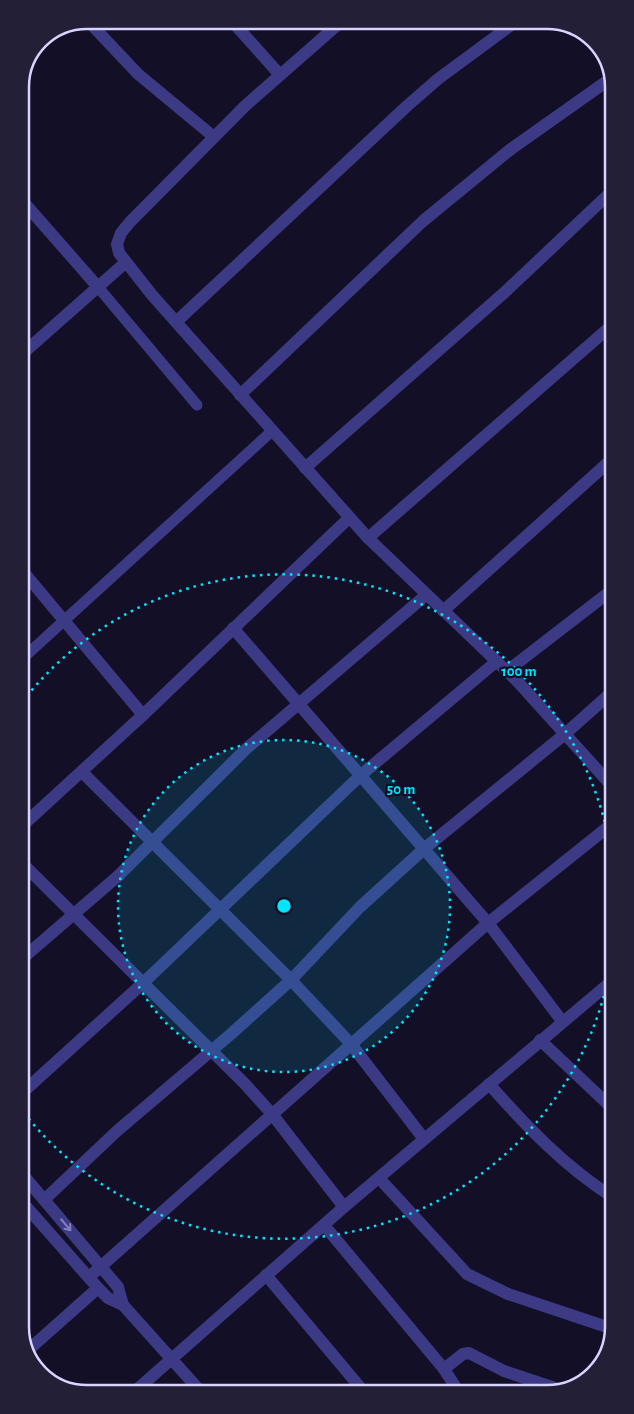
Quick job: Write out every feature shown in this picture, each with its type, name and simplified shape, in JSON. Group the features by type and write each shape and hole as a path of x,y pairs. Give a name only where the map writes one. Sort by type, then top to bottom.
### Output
{"street":[{"path":"96,29 138,74 214,137"},
{"path":"239,29 280,75"},
{"path":"333,29 214,137 121,232 117,244 125,263 349,518 426,595 507,671 605,778"},
{"path":"176,322 407,106 438,79 506,29"},
{"path":"240,395 423,221 510,149 605,82"},
{"path":"305,468 505,292 605,198"},
{"path":"29,208 98,287"},
{"path":"29,348 125,263"},
{"path":"368,538 605,331"},
{"path":"443,610 605,465"},
{"path":"29,820 143,715 349,518"},
{"path":"29,578 143,715"},
{"path":"29,952 74,915 154,843 246,749 298,702 426,595"},
{"path":"507,671 605,595"},
{"path":"233,628 488,923 562,1021"},
{"path":"29,1087 142,984 361,775 497,661"},
{"path":"44,1199 156,1096 212,1051 291,980 360,907 424,848 565,734 605,698"},
{"path":"82,772 291,980 351,1044 424,1139"},
{"path":"89,1277 488,923 605,829"},
{"path":"29,870 142,984 212,1051 272,1114 344,1207"},
{"path":"144,1385 344,1207 605,986"},
{"path":"540,1040 605,1101"},
{"path":"489,1084 532,1133 550,1150 605,1192"},
{"path":"379,1178 467,1274 508,1294 605,1327"},
{"path":"29,1181 118,1287 123,1305"},
{"path":"29,1210 98,1288 108,1298 123,1305 195,1385"},
{"path":"324,1225 444,1370 454,1385"},
{"path":"266,1275 358,1385"},
{"path":"32,1346 98,1288"},
{"path":"444,1370 463,1354 469,1353 504,1371 545,1385"}],"lane":[{"path":"98,287 197,405"},
{"path":"29,652 272,431"}]}
